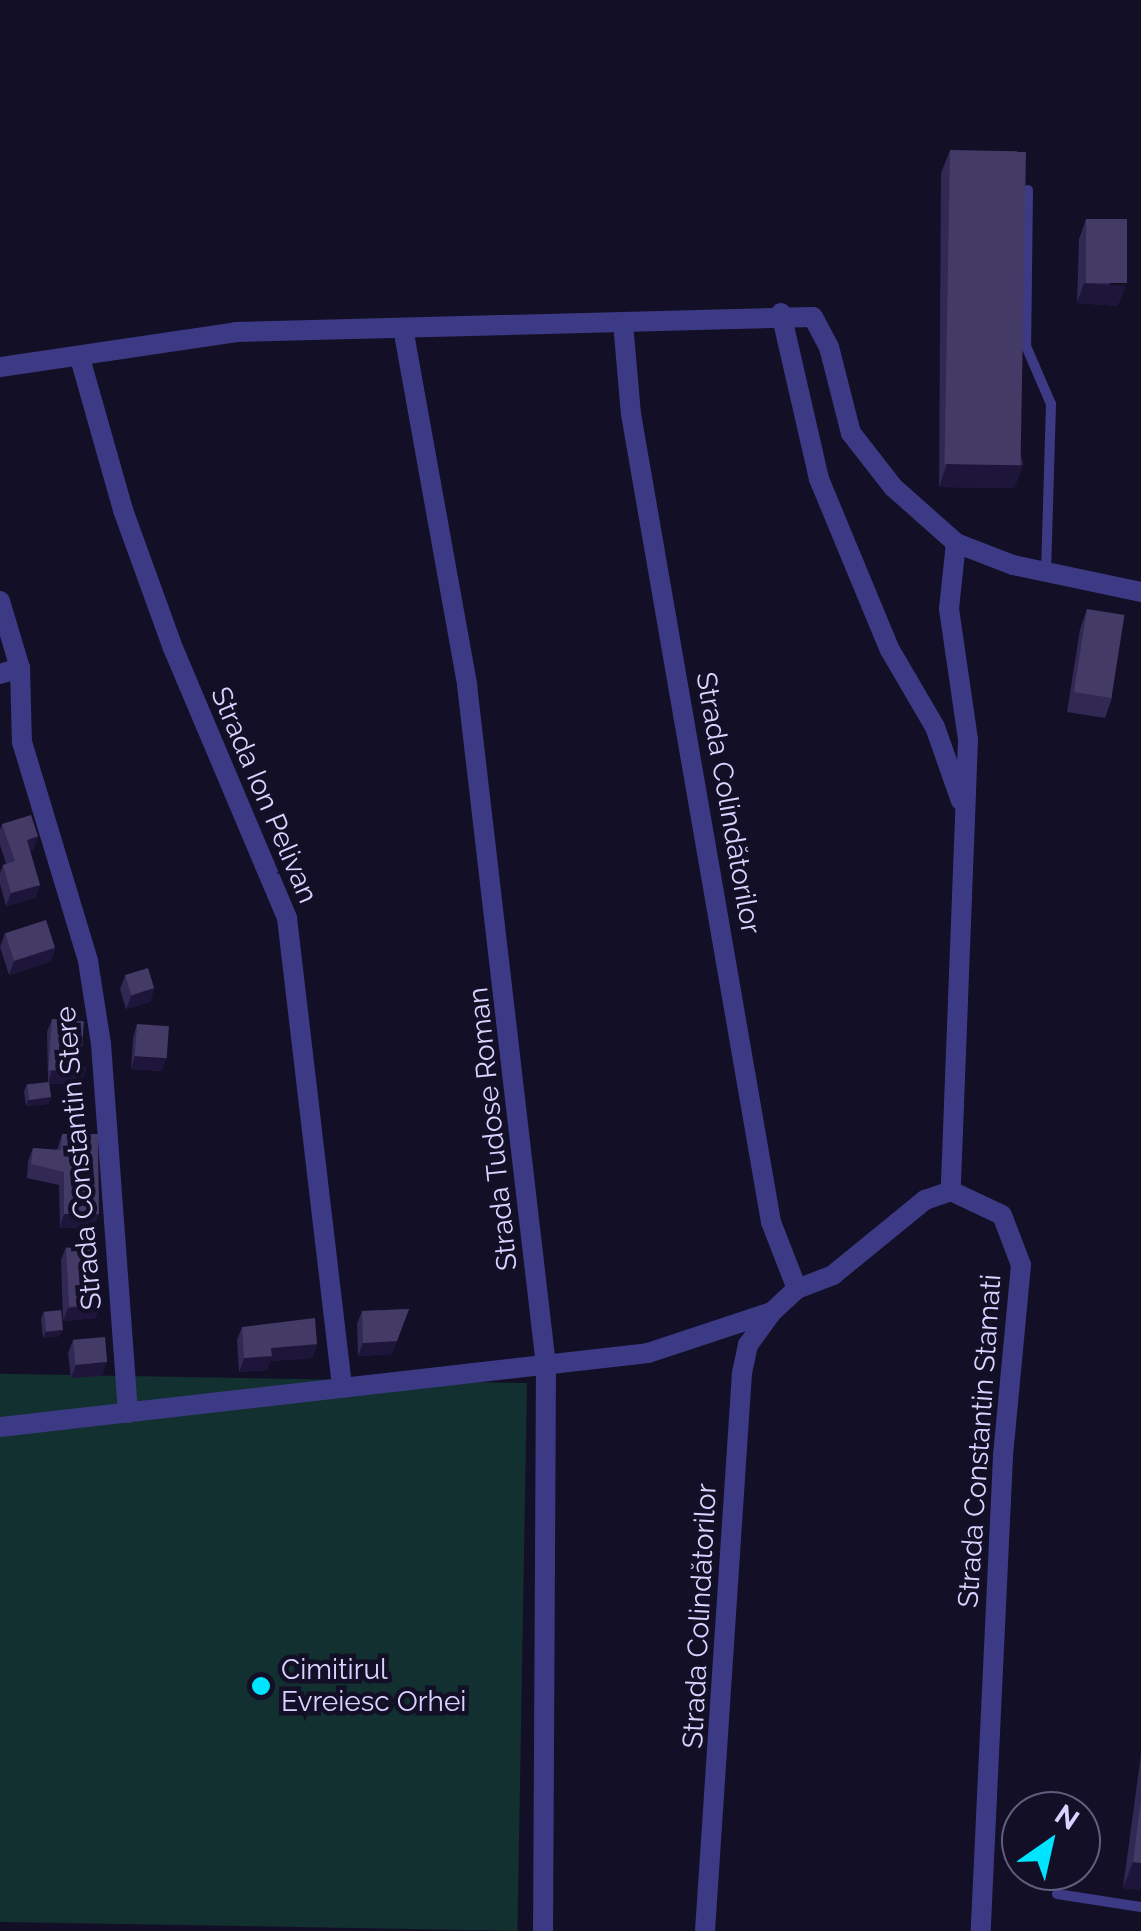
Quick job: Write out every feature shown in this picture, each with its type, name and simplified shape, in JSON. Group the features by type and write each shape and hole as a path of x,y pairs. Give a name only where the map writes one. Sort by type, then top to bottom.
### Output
{"street":[{"path":"0,367 236,332 623,322 781,313 814,316 829,347 851,432 893,487 956,542 1046,573 1141,592"},
{"path":"781,313 819,479 890,650 935,727 964,811"},
{"name":"Strada Colindătorilor","path":"623,322 631,414 771,1222 797,1289"},
{"name":"Strada Tudose Roman","path":"404,328 467,685 546,1366 543,1931"},
{"name":"Strada Ion Pelivan","path":"80,358 123,510 173,648 288,918 342,1387"},
{"path":"0,1427 648,1353 772,1312 797,1289 832,1274 925,1200 951,1191 968,740 950,609 956,542"},
{"name":"Strada Constantin Stere","path":"0,601 22,742 88,961 101,1044 128,1413"},
{"name":"Strada Constantin Stamati","path":"951,1191 1002,1215 1021,1265 1003,1457 981,1931"},
{"name":"Strada Colindătorilor","path":"705,1931 742,1373 748,1345 772,1312"}],"lane":[{"path":"1028,190 1026,346 1050,404 1046,573"},
{"path":"1057,1894 1141,1907"}],"green space":[{"name":"Cimitirul Evreiesc Orhei","path":"0,1374 527,1383 517,1931 0,1922"}],"building":[{"path":"950,150 1026,151 1021,465 945,464"},
{"path":"1086,219 1127,219 1127,283 1086,283"},
{"path":"1087,609 1125,615 1111,698 1074,692"},
{"path":"31,815 38,836 27,840 40,885 11,893 3,865 15,861 2,824"},
{"path":"46,920 55,948 14,961 5,933"},
{"path":"148,968 154,988 131,995 125,975"},
{"path":"52,1019 84,1021 80,1072 48,1070"},
{"path":"137,1024 169,1026 167,1058 135,1056"},
{"path":"49,1082 51,1097 29,1100 27,1085"},
{"path":"62,1134 98,1134 99,1214 64,1214 64,1172 31,1164 33,1148 61,1150"},
{"path":"98,1246 101,1305 69,1307 66,1248"},
{"path":"409,1309 397,1341 363,1343 362,1311"},
{"path":"61,1310 63,1330 46,1332 44,1312"},
{"path":"315,1318 317,1344 271,1348 272,1356 244,1358 242,1327"},
{"path":"105,1337 107,1362 75,1365 73,1340"},
{"path":"1141,1799 1141,1863 1133,1862"}],"place":[{"name":"Cimitirul Evreiesc Orhei","path":"261,1686"}]}
